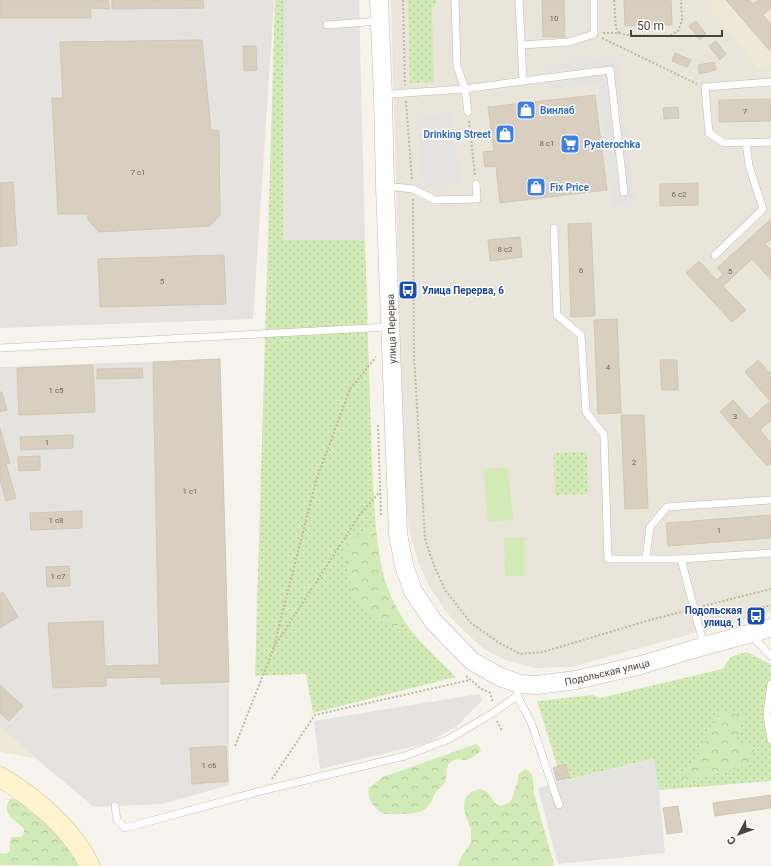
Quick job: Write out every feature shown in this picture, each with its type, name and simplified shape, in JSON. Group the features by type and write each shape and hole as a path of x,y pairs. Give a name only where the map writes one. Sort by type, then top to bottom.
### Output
{"main road":[{"path":"0,777 14,785 56,820 84,853 90,866"}],"street":[{"name":"улица Перерва","path":"380,0 385,186 398,534 404,565 413,591 433,621 453,642"},
{"name":"Подольская улица","path":"453,642 472,661 519,690 537,685 576,680 641,665 771,628"}],"lane":[{"path":"455,0 457,66 465,89 468,112"},
{"path":"519,0 523,81"},
{"path":"521,45 570,42 594,34 594,0"},
{"path":"327,25 380,21"},
{"path":"383,96 465,89 610,70 624,192"},
{"path":"771,82 704,87 709,133 724,144 771,142"},
{"path":"715,255 763,210 749,166 746,142"},
{"path":"385,186 413,189 435,200 477,199 476,184"},
{"path":"554,228 557,315 581,335 586,412 604,435 608,559 681,559 771,553"},
{"path":"0,348 391,327"},
{"path":"646,558 650,527 666,507 771,500"},
{"path":"681,559 704,646"},
{"path":"750,634 771,656"},
{"path":"771,684 767,714 771,740"},
{"path":"115,806 117,820 125,828 265,790 405,756 449,739 492,713 519,690 559,806"}],"path":[{"path":"614,0 616,28 619,33"},
{"path":"594,34 619,33 626,35 670,36 678,31 682,21 681,0"},
{"path":"594,34 704,87"},
{"path":"468,112 476,184"},
{"path":"413,189 414,356 425,539 433,563 445,590 471,623 498,642 520,654 543,652 650,620 771,589"},
{"path":"235,746 273,650 316,481 350,389 376,358"},
{"path":"273,650 361,513 380,492"},
{"path":"748,611 771,605"},
{"path":"265,790 315,715 470,680"}],"shaded area":[{"path":"0,0 274,0 253,319 0,328"},
{"path":"284,0 359,0 365,240 283,240"},
{"path":"391,0 771,0 771,612 571,667 535,668 505,660 484,649 446,612 429,586 418,562 409,530 404,488"},
{"path":"706,0 771,0 771,67 758,68 709,8"},
{"path":"617,56 635,204 612,206 597,84 547,90 544,65"},
{"path":"452,112 460,185 424,188 416,116"},
{"path":"220,359 229,682 229,785 162,804 94,807 0,728 0,367"},
{"path":"479,694 483,700 457,726 427,743 320,769 314,721"},
{"path":"0,728 35,758 0,752"},
{"path":"654,759 659,790 665,853 558,864 538,788"}],"green space":[{"path":"275,0 284,0 283,239 365,240 373,485 377,537 382,570 398,612 429,651 456,677 313,713 306,674 255,676"},
{"path":"408,0 437,0 438,2 432,8 434,82 410,83"},
{"path":"587,452 588,494 555,495 554,453"},
{"path":"508,467 513,520 488,522 483,469"},
{"path":"369,527 376,530 382,573 392,600 403,619 392,631 353,596 346,566 345,544"},
{"path":"525,537 525,576 505,576 504,538"},
{"path":"746,652 771,665 771,781 659,790 653,759 562,781 537,701 593,695 600,698 722,669 731,657"},
{"path":"721,709 744,717 735,742 755,748 747,765 681,783 675,776 695,761"},
{"path":"476,744 479,746 481,751 472,758 465,760 454,760 449,764 444,783 435,793 427,808 420,812 382,813 371,802 369,797 369,788 383,777"},
{"path":"525,769 532,775 534,794 553,861 553,866 458,866 461,857 471,842 471,829 464,808 465,799 471,792 479,789 488,793 496,804 500,806 509,803 512,799 518,780 518,775"},
{"path":"10,799 14,799 22,804 40,818 65,843 69,852 80,866 0,865 0,853 6,854 10,851 10,841 12,837 21,837 24,833 24,828 12,819 8,812 7,804"}],"building":[{"path":"0,0 108,0 109,9 91,8 91,18 0,18"},
{"path":"112,0 203,0 204,8 112,9"},
{"path":"542,0 564,0 565,37 543,37"},
{"path":"624,0 671,0 672,25 625,26"},
{"path":"726,0 750,0 753,4 758,0 771,0 771,8 763,15 771,24 771,51 770,51"},
{"path":"696,21 706,34 700,40 689,26"},
{"path":"202,40 211,130 219,130 220,215 210,226 99,232 88,220 88,214 58,214 52,98 63,98 60,42"},
{"path":"716,41 726,54 720,60 709,46"},
{"path":"243,46 256,46 257,70 244,71"},
{"path":"675,53 691,60 687,67 672,61"},
{"path":"714,62 716,70 699,74 698,65"},
{"path":"595,95 607,190 500,203 496,166 485,167 483,152 494,151 488,107"},
{"path":"771,99 771,121 719,122 719,100"},
{"path":"678,107 679,118 664,119 663,108"},
{"path":"13,182 17,245 0,247 0,183"},
{"path":"698,183 698,205 660,206 660,184"},
{"path":"771,219 771,239 765,244 771,250 771,280 752,259 723,286 746,310 732,322 686,273 699,261 717,280 723,274 717,268"},
{"path":"591,223 595,316 571,317 568,224"},
{"path":"520,237 522,257 490,261 488,240"},
{"path":"224,255 226,304 100,307 98,259"},
{"path":"617,319 621,413 598,414 594,320"},
{"path":"220,359 229,682 161,684 161,677 106,678 106,686 53,688 48,623 103,621 105,666 159,665 153,362"},
{"path":"660,360 677,360 678,390 662,390"},
{"path":"758,360 771,374 771,420 760,430 771,443 771,463 767,466 720,412 733,400 750,419 770,401 745,372"},
{"path":"93,365 95,412 19,415 17,368"},
{"path":"142,368 143,378 97,379 97,369"},
{"path":"0,392 2,392 7,410 0,412"},
{"path":"621,415 644,415 648,508 625,509"},
{"path":"0,428 10,463 0,466"},
{"path":"73,435 73,448 21,450 20,437"},
{"path":"40,456 40,470 19,471 18,457"},
{"path":"6,464 16,498 6,501 0,481 0,466"},
{"path":"82,511 82,528 31,530 30,513"},
{"path":"771,515 771,538 668,546 666,523"},
{"path":"69,566 70,586 47,587 46,567"},
{"path":"3,592 18,617 0,628 0,594"},
{"path":"0,685 23,706 9,721 0,713"},
{"path":"226,746 228,781 192,784 190,748"},
{"path":"565,764 569,777 557,781 553,768"},
{"path":"771,795 771,808 715,816 713,803"},
{"path":"678,806 682,832 667,834 663,808"}],"place":[{"name":"Винлаб","path":"526,110"},
{"name":"Drinking Street","path":"505,134"},
{"name":"Pyaterochka","path":"570,144"},
{"name":"Fix Price","path":"536,187"},
{"name":"Улица Перерва, 6","path":"408,290"},
{"name":"Подольская улица, 1","path":"756,616"}]}
